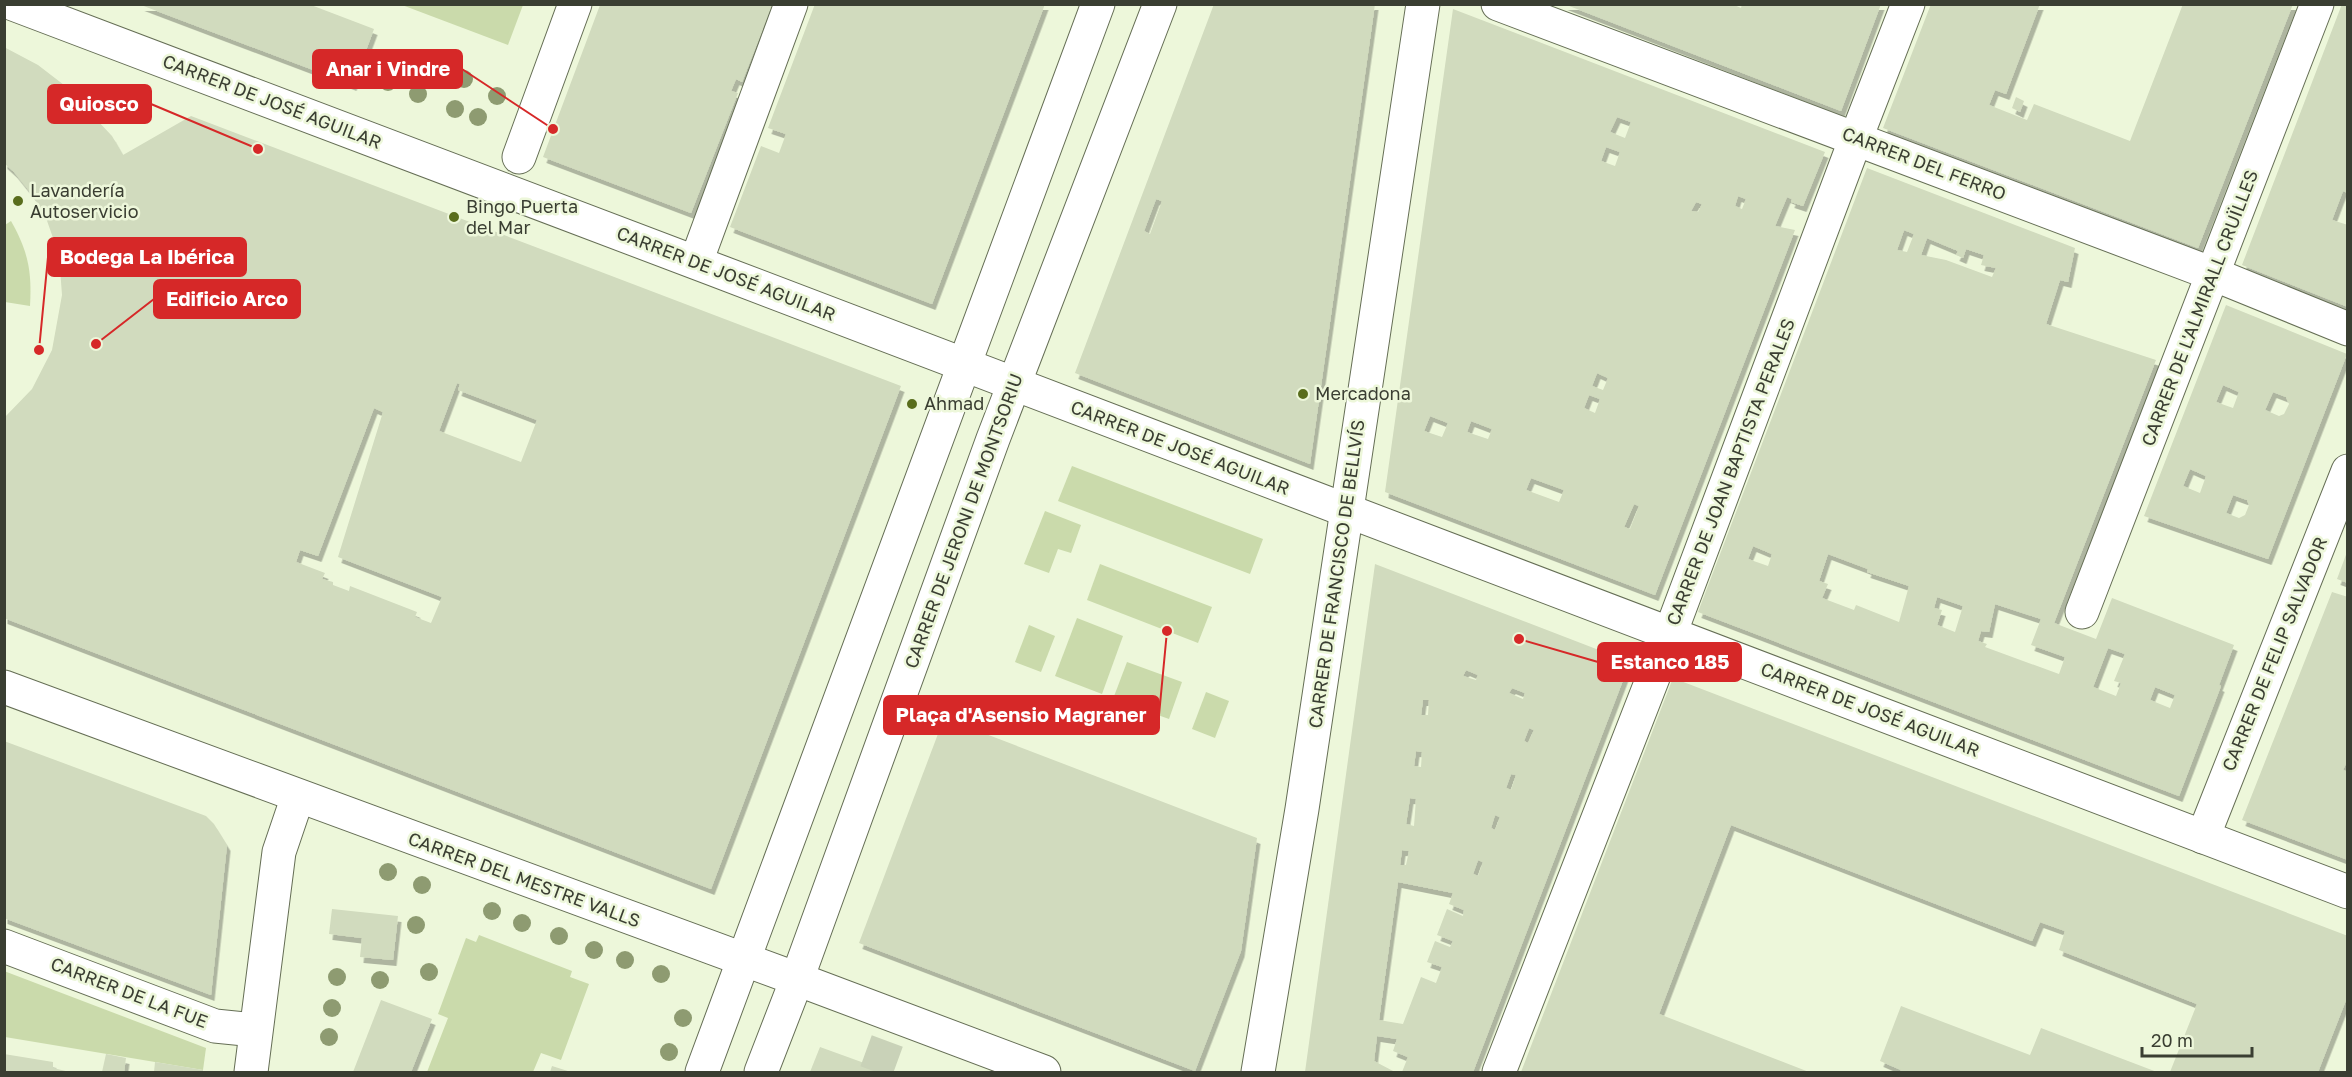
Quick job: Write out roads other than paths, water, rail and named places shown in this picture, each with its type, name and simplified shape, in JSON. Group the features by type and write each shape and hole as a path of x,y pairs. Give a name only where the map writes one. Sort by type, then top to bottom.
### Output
{"street":[{"name":"CARRER DE JOSÉ AGUILAR","path":"13,4 2348,892"},
{"path":"519,157 575,4"},
{"path":"696,262 791,4"},
{"path":"702,1072 1098,4"},
{"name":"CARRER DE JERONI DE MONTSORIU","path":"761,1072 1014,384 1160,4"},
{"name":"CARRER DE FRANCISCO DE BELLVÍS","path":"1258,1072 1302,809 1423,4"},
{"name":"CARRER DEL FERRO","path":"1498,4 2213,274 2348,329"},
{"name":"CARRER DE JOAN BAPTISTA PERALES","path":"1499,1072 1670,634 1908,4"},
{"name":"CARRER DE L'ALMIRALL CRUÏLLES","path":"2082,612 2317,4"},
{"name":"CARRER DE FELIP SALVADOR","path":"2203,837 2348,471"},
{"name":"CARRER DEL MESTRE VALLS","path":"4,687 1044,1072"},
{"path":"250,1072 279,852 298,796"},
{"name":"CARRER DE LA FUE","path":"4,946 215,1026 255,1030"}],"tunnel":[{"path":"876,1072 896,1017"}],"place":[{"name":"Anar i Vindre","path":"553,129"},
{"name":"Quiosco","path":"258,149"},
{"name":"Lavandería Autoservicio","path":"18,201"},
{"name":"Bingo Puerta del Mar","path":"454,217"},
{"name":"Edificio Arco","path":"96,344"},
{"name":"Bodega La Ibérica","path":"39,350"},
{"name":"Mercadona","path":"1303,394"},
{"name":"Ahmad","path":"912,404"},
{"name":"Plaça d'Asensio Magraner","path":"1167,631"},
{"name":"Estanco 185","path":"1519,639"}]}
